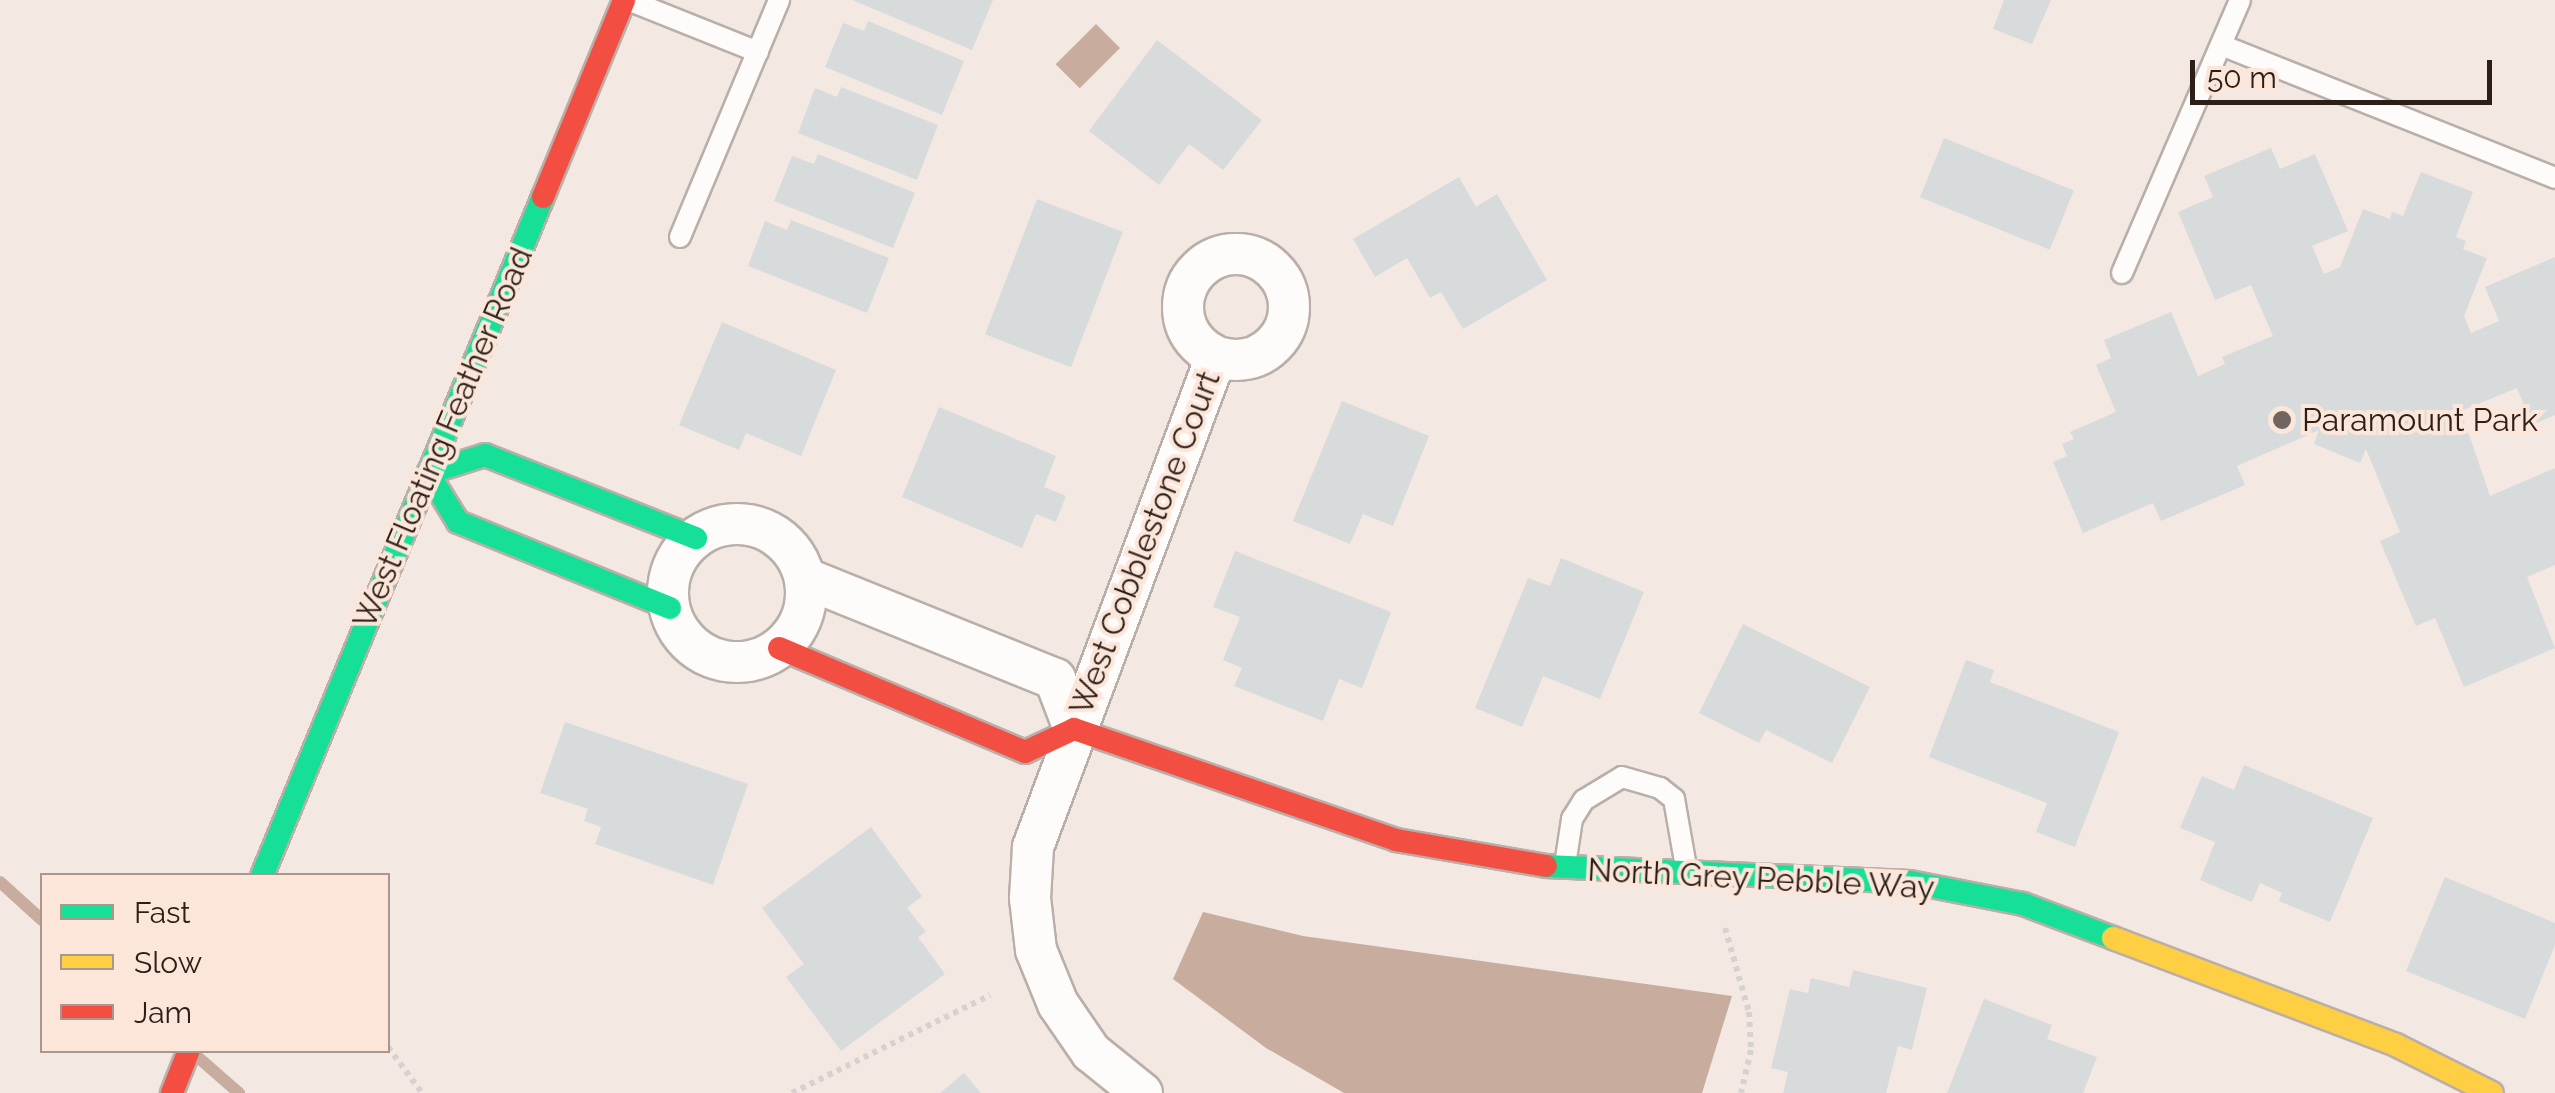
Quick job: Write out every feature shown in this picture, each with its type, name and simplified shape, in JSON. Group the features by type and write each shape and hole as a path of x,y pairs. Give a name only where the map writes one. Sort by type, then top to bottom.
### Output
{"street":[{"name":"West Floating Feather Road","path":"263,873 626,0"},
{"name":"West Cobblestone Court","path":"1142,1093 1091,1052 1058,1004 1036,950 1030,898 1033,847 1216,356"},
{"path":"670,608 458,522 428,473 485,455 696,538"},
{"path":"752,525 786,544 805,578 802,617 779,648 743,662 704,654 689,642 670,608 673,569 696,538 713,528 752,525"},
{"path":"779,648 1025,752 1074,729 1054,679 805,578"},
{"name":"North Grey Pebble Way","path":"1074,729 1396,840 1511,864 1910,882 2022,904 2396,1045 2492,1093"},
{"path":"172,1093 188,1053"}],"lane":[{"path":"626,0 758,52"},
{"path":"680,237 779,0"},
{"path":"2122,273 2240,0"},
{"path":"2221,45 2555,178"},
{"path":"1564,868 1572,819 1584,800 1622,777 1660,788 1674,799 1687,874"}],"path":[{"path":"1726,928 1749,1012 1751,1050 1740,1093"},
{"path":"792,1093 990,994"},
{"path":"390,1050 422,1093"}],"shaded area":[{"path":"1096,24 1120,48 1080,88 1056,64"},
{"path":"1203,912 1303,936 1732,996 1702,1093 1344,1093 1266,1048 1173,979"}],"building":[{"path":"852,0 993,0 972,50"},
{"path":"2004,0 2051,0 2032,44 1993,29"},
{"path":"868,21 964,61 942,115 825,67 843,23 864,31"},
{"path":"1157,40 1262,120 1223,170 1189,144 1159,185 1089,131"},
{"path":"841,87 938,125 917,180 798,133 815,88 837,97"},
{"path":"1944,138 2074,190 2050,250 1920,197"},
{"name":"Paramount Park","path":"2271,148 2280,169 2315,154 2348,231 2312,246 2324,274 2340,267 2363,209 2390,219 2392,212 2403,216 2421,172 2473,192 2456,237 2466,241 2463,249 2487,258 2464,316 2471,333 2499,321 2485,287 2555,257 2555,415 2532,425 2517,388 2461,411 2490,496 2555,468 2555,565 2527,577 2555,648 2464,687 2435,618 2416,626 2380,541 2400,532 2366,449 2360,463 2314,444 2319,430 2237,466 2245,485 2161,521 2153,503 2083,533 2053,462 2067,456 2062,444 2074,439 2070,432 2116,412 2096,365 2111,358 2104,340 2171,312 2198,376 2225,364 2222,357 2273,336 2251,285 2215,300 2178,212 2213,197 2204,176"},
{"path":"818,154 915,193 893,248 774,201 792,156 814,164"},
{"path":"1459,177 1476,207 1497,194 1547,280 1463,329 1441,292 1430,298 1407,258 1375,277 1353,239"},
{"path":"1037,199 1123,232 1071,367 985,334"},
{"path":"791,220 889,258 867,313 748,266 765,221 787,230"},
{"path":"722,322 836,370 801,456 746,433 739,450 679,425"},
{"path":"1342,401 1429,436 1393,526 1363,514 1350,544 1293,521"},
{"path":"939,407 1056,456 1044,487 1066,496 1056,522 1036,514 1022,548 902,497"},
{"path":"1235,551 1391,612 1362,688 1339,679 1323,721 1234,686 1242,668 1223,660 1240,617 1213,607"},
{"path":"1561,558 1644,592 1600,699 1543,676 1522,727 1475,708 1528,578 1550,586"},
{"path":"1743,624 1870,687 1832,763 1766,730 1759,743 1699,713"},
{"path":"1966,660 1994,670 1990,682 2119,732 2075,847 2036,832 2047,803 1929,757"},
{"path":"565,722 748,784 713,885 595,844 601,827 584,821 588,809 540,793"},
{"path":"2244,765 2373,818 2330,922 2279,901 2282,893 2260,883 2252,902 2200,880 2215,842 2180,828 2202,776 2234,790"},
{"path":"871,827 922,896 907,908 926,932 918,937 945,974 841,1051 786,977 804,964 762,908"},
{"path":"2445,877 2555,923 2555,945 2525,1019 2406,971"},
{"path":"1853,970 1927,988 1912,1050 1898,1046 1886,1093 1783,1093 1788,1072 1771,1068 1790,989 1808,993 1811,978 1849,987"},
{"path":"1984,999 2052,1025 2047,1039 2097,1057 2083,1093 1947,1093"},
{"path":"964,1073 981,1093 940,1093"}],"waterway":[{"path":"0,882 40,918"},
{"path":"200,1059 239,1093"}],"traffic: fast":[{"path":"263,873 543,197"},
{"path":"670,608 458,522 428,473 485,455 696,538"},
{"path":"1546,866 1910,882 2023,904 2113,938"}],"traffic: slow":[{"path":"2113,938 2396,1045 2492,1093"}],"traffic: jam":[{"path":"543,197 624,0"},
{"path":"779,648 1025,752 1074,729 1396,840 1546,866"},
{"path":"172,1093 188,1053"}],"place":[{"name":"Paramount Park","path":"2282,420"}]}
